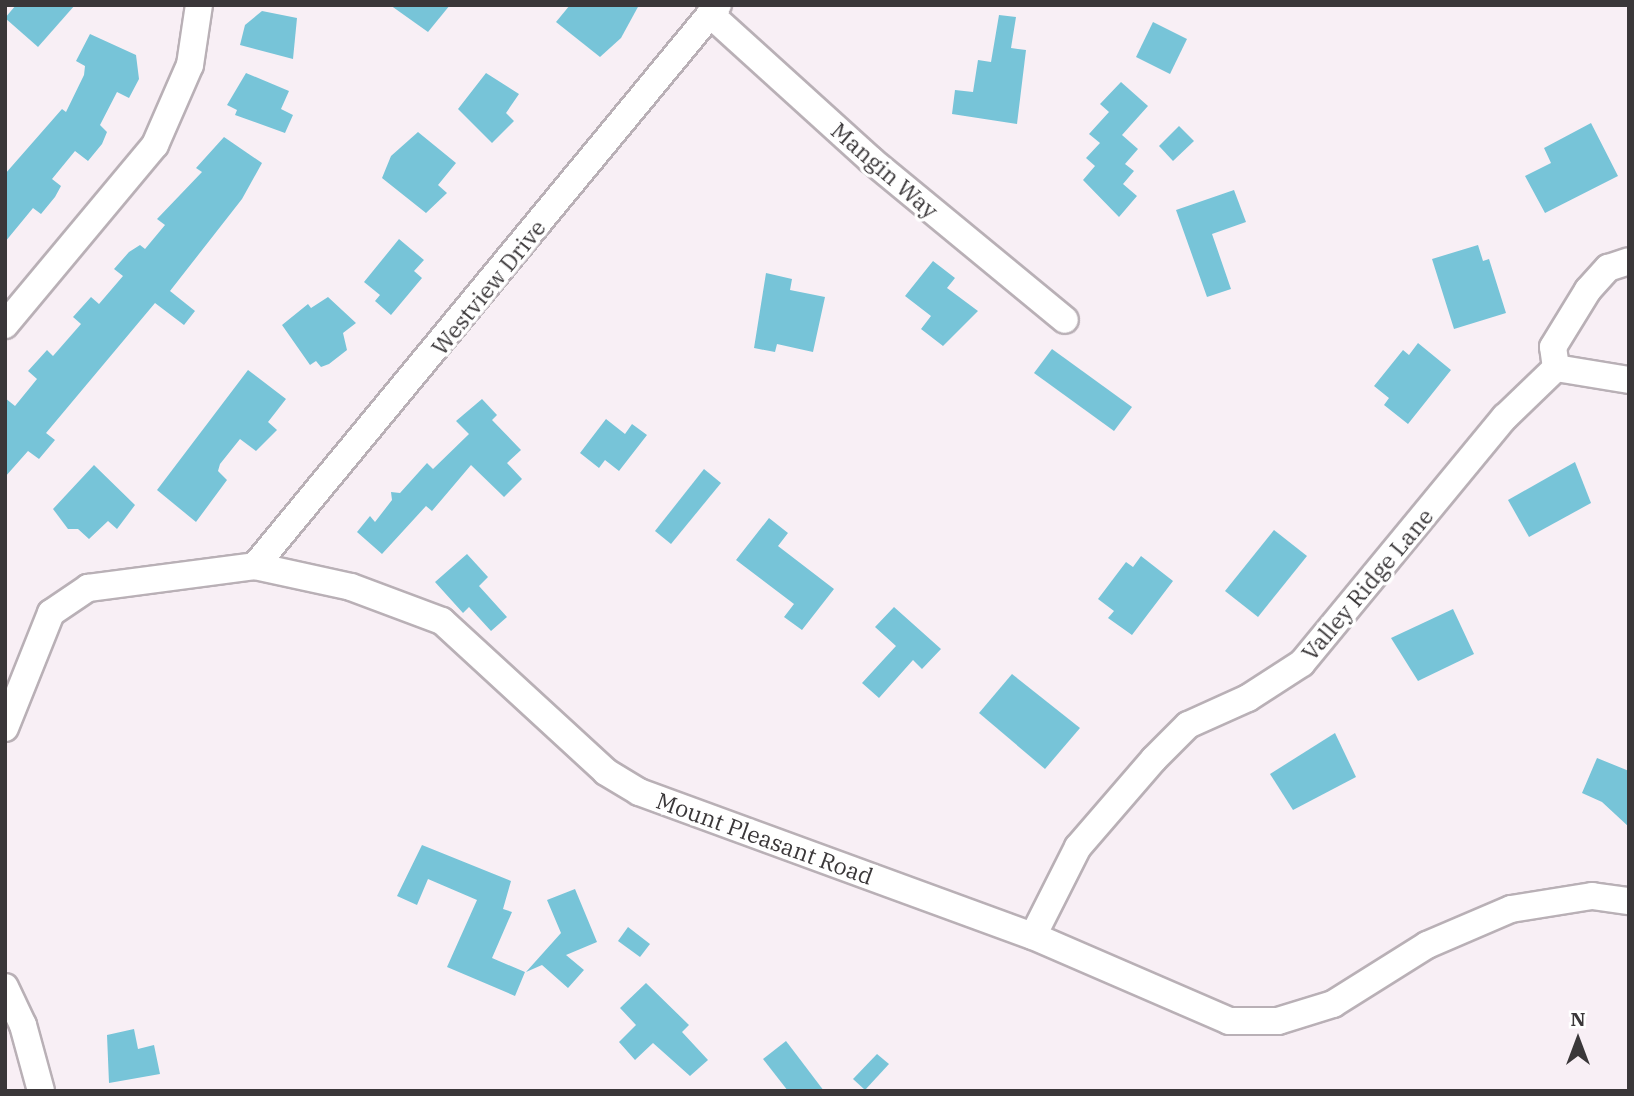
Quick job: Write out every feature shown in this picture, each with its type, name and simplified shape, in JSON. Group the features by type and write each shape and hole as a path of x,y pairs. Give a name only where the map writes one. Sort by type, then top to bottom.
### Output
{"street":[{"path":"5,325 155,145 190,65 199,5"},
{"name":"Mangin Way","path":"714,10 871,160 1065,320"},
{"name":"Westview Drive","path":"255,566 714,10"},
{"path":"1629,261 1608,268 1588,290 1553,346 1556,368 1629,380"},
{"name":"Valley Ridge Lane","path":"1033,936 1078,847 1154,759 1188,724 1248,698 1303,663 1505,417 1556,368"},
{"name":"Mount Pleasant Road","path":"5,728 51,613 88,588 255,566 351,587 442,621 606,772 639,792 1033,936 1205,1015 1278,1021 1333,1004 1427,945 1511,909 1592,897 1629,901"},
{"path":"5,987 23,1025 41,1091"}],"building":[{"path":"16,5 75,5 38,47 5,18"},
{"path":"390,5 450,5 428,32"},
{"path":"570,5 639,5 621,38 600,57 556,22"},
{"path":"262,11 297,18 293,59 240,45 245,25"},
{"path":"999,15 1016,17 1011,48 1026,50 1017,124 952,114 955,90 973,92 978,60 991,62"},
{"path":"1153,22 1187,39 1170,74 1136,57"},
{"path":"90,34 136,55 139,79 129,98 117,92 100,125 107,132 102,144 88,161 75,151 52,179 61,186 55,197 41,214 33,208 5,242 5,174 62,109 66,112 84,75 85,66 76,61"},
{"path":"246,73 289,91 281,109 293,115 285,133 235,115 237,110 227,105"},
{"path":"486,73 519,94 506,113 514,121 492,143 458,109"},
{"path":"1121,82 1148,106 1122,135 1138,149 1125,164 1134,171 1123,184 1137,196 1119,217 1083,180 1095,166 1086,158 1100,143 1089,134 1109,112 1100,104"},
{"path":"1591,123 1618,176 1545,213 1525,176 1551,163 1544,148"},
{"path":"1179,126 1194,141 1173,161 1159,146"},
{"path":"418,132 456,163 438,185 447,193 426,213 382,178 391,156"},
{"path":"224,137 262,163 242,199 170,291 195,311 184,325 155,303 46,433 55,440 39,459 28,451 5,477 5,398 15,406 37,379 28,371 47,350 53,356 81,324 73,317 91,297 99,304 123,276 114,269 129,252 140,245 145,249 165,225 157,219 202,172 196,168"},
{"path":"1234,190 1246,222 1212,234 1231,289 1207,297 1176,210"},
{"path":"399,239 424,260 414,271 422,278 391,315 375,301 380,295 364,282"},
{"path":"1478,245 1483,261 1489,259 1506,313 1454,329 1432,259"},
{"path":"933,261 955,278 947,288 978,311 943,346 921,329 931,316 905,296"},
{"path":"766,273 792,279 790,290 825,297 813,352 777,344 775,352 754,348"},
{"path":"328,297 356,323 343,333 347,350 321,367 316,361 310,365 282,325 308,304 311,308"},
{"path":"1418,343 1451,370 1408,424 1384,405 1389,398 1374,386 1403,350 1409,355"},
{"path":"1052,349 1132,407 1114,431 1034,373"},
{"path":"248,370 286,399 268,422 277,430 256,451 240,439 220,464 218,471 227,480 196,522 157,490"},
{"path":"482,399 497,415 492,420 521,450 507,463 522,479 504,497 471,465 432,511 426,506 382,554 357,532 370,516 375,522 392,500 391,492 400,493 427,463 433,469 469,434 456,421"},
{"path":"606,419 625,434 632,424 647,435 619,471 605,460 599,468 580,453"},
{"path":"1575,462 1591,503 1529,537 1508,500"},
{"path":"94,465 135,505 117,529 108,521 89,539 78,529 68,529 53,509"},
{"path":"704,469 721,483 671,544 655,531"},
{"path":"769,518 788,533 778,546 834,589 802,630 784,617 794,604 736,560"},
{"path":"1274,530 1307,556 1258,617 1225,591"},
{"path":"467,554 488,577 479,586 507,617 491,631 469,607 463,613 435,582"},
{"path":"1141,556 1173,581 1132,635 1108,618 1114,611 1098,599 1126,562 1133,567"},
{"path":"894,607 941,649 922,669 913,660 879,698 862,683 896,646 875,627"},
{"path":"1453,609 1474,654 1418,681 1391,638"},
{"path":"1012,674 1080,728 1045,769 979,713"},
{"path":"1335,733 1356,777 1293,810 1270,774"},
{"path":"1597,758 1629,771 1629,827 1602,802 1582,793"},
{"path":"422,845 511,881 503,909 512,912 492,958 525,972 515,996 447,967 477,900 428,879 417,905 397,896"},
{"path":"575,889 597,942 566,955 584,970 568,988 542,965 526,972 561,933 547,900"},
{"path":"628,927 650,944 640,957 618,941"},
{"path":"646,983 689,1025 682,1032 708,1060 690,1076 653,1043 635,1060 619,1042 636,1025 620,1008"},
{"path":"134,1029 138,1049 154,1045 160,1074 109,1083 107,1035"},
{"path":"786,1041 824,1091 788,1091 763,1059"},
{"path":"877,1054 889,1064 865,1090 853,1079"}]}
